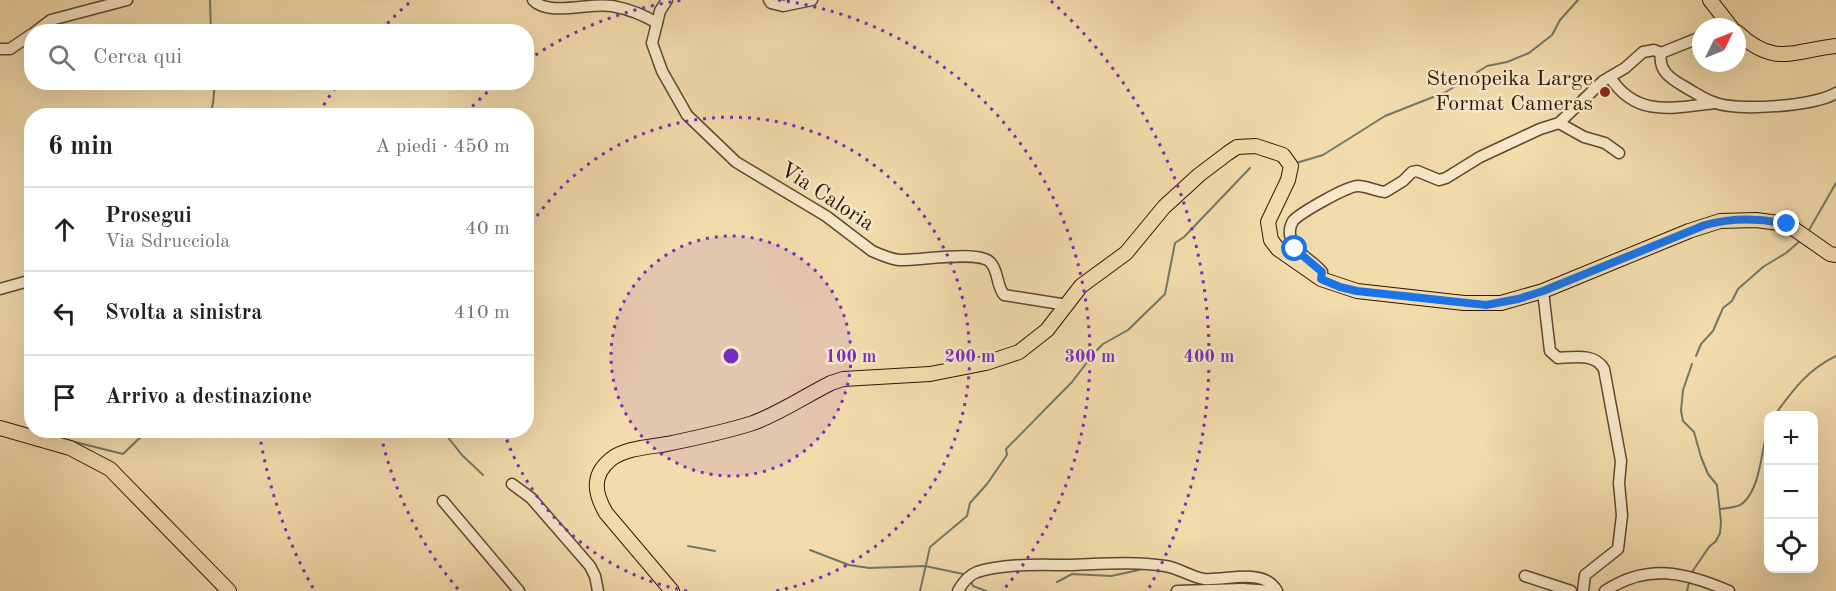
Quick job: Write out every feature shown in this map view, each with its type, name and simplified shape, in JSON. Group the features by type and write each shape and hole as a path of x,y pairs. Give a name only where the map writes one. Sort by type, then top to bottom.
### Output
{"main road":[{"path":"1710,0 1723,18"},
{"path":"1746,40 1764,52 1777,54 1791,54 1836,45"},
{"path":"672,591 606,513 599,500 596,490 597,478 602,468 615,456 711,435 755,422 843,379 930,374 1002,359 1019,352 1047,330 1081,286 1125,253 1164,207 1182,190 1237,147 1246,146 1273,151 1283,155 1291,166 1288,180 1268,222 1271,240 1278,249 1321,279 1357,291 1475,304 1501,303 1543,291 1689,231 1720,221 1756,220 1787,224 1830,254 1836,255"},
{"path":"0,428 24,435"},
{"path":"35,438 70,448 110,469 230,591"}],"street":[{"path":"533,0 547,8 610,5 639,13 657,23"},
{"name":"Via Caloria","path":"667,0 657,23 652,43 662,71 680,104 698,127 736,162 826,216 872,251 881,255 900,260 983,258 992,264 998,286 1004,295 1067,305"},
{"path":"769,0 771,3 783,6 812,0"},
{"path":"45,24 51,20 122,1"},
{"path":"0,49 10,49 24,39"},
{"path":"1321,279 1322,272 1295,249 1291,240 1289,232 1293,222 1301,215 1357,186 1385,192 1403,181 1412,172 1417,171 1438,180 1446,178 1480,158 1540,129 1559,123 1610,77 1646,51 1661,53 1692,41"},
{"path":"1661,53 1660,64 1667,76 1715,103"},
{"path":"1610,77 1618,91 1634,101 1663,109 1715,103 1755,106 1788,105 1826,98 1836,93"},
{"path":"1559,123 1584,137 1605,143 1619,153"},
{"path":"0,289 24,282"},
{"path":"1543,291 1550,351 1558,358 1592,358 1600,362 1604,369 1621,461 1619,483 1622,515 1618,549 1585,575 1583,591"},
{"path":"512,484 531,498 590,566 598,591"},
{"path":"443,501 519,591"},
{"path":"960,588 976,573 1022,566 1124,564 1165,566 1203,579 1245,577 1264,579 1273,584 1277,591"},
{"path":"1605,591 1628,579 1654,572 1690,576 1729,591"},
{"path":"1525,576 1571,591"},
{"path":"1177,591 1243,589 1270,591"}],"waterway":[{"path":"210,0 211,24"},
{"path":"1296,163 1323,155 1385,116 1446,92 1487,66 1507,62 1529,53 1552,35 1560,20 1578,0"},
{"path":"212,108 214,90"},
{"path":"920,591 930,547 967,516 970,503 987,484 1007,455 1006,449 1072,382 1103,344 1128,330 1165,294 1175,243 1184,237 1250,168"},
{"path":"1809,230 1836,183"},
{"path":"1696,356 1701,344 1713,331 1723,308 1732,301 1738,289 1763,267 1800,241"},
{"path":"1778,411 1808,375 1836,356"},
{"path":"1692,364 1683,390 1681,411 1683,421 1694,432 1708,474 1717,485 1721,522 1720,533 1716,541 1709,547 1692,572"},
{"path":"59,438 123,454 140,438"},
{"path":"448,438 483,475"},
{"path":"1720,509 1738,506 1749,496 1754,488 1764,446"},
{"path":"688,546 715,551"},
{"path":"810,550 849,565 869,568 925,566 968,575"},
{"path":"1057,582 1072,574 1111,576 1139,570"},
{"path":"970,579 973,586 986,591"},
{"path":"1687,591 1689,583"}],"place":[{"name":"Stenopeika Large Format Cameras","path":"1605,92"}],"route":[{"path":"1295,249 1317,266 1322,272 1321,279 1340,287 1357,291 1486,305 1518,299 1543,291 1705,225 1720,221 1756,220 1787,224"}]}
